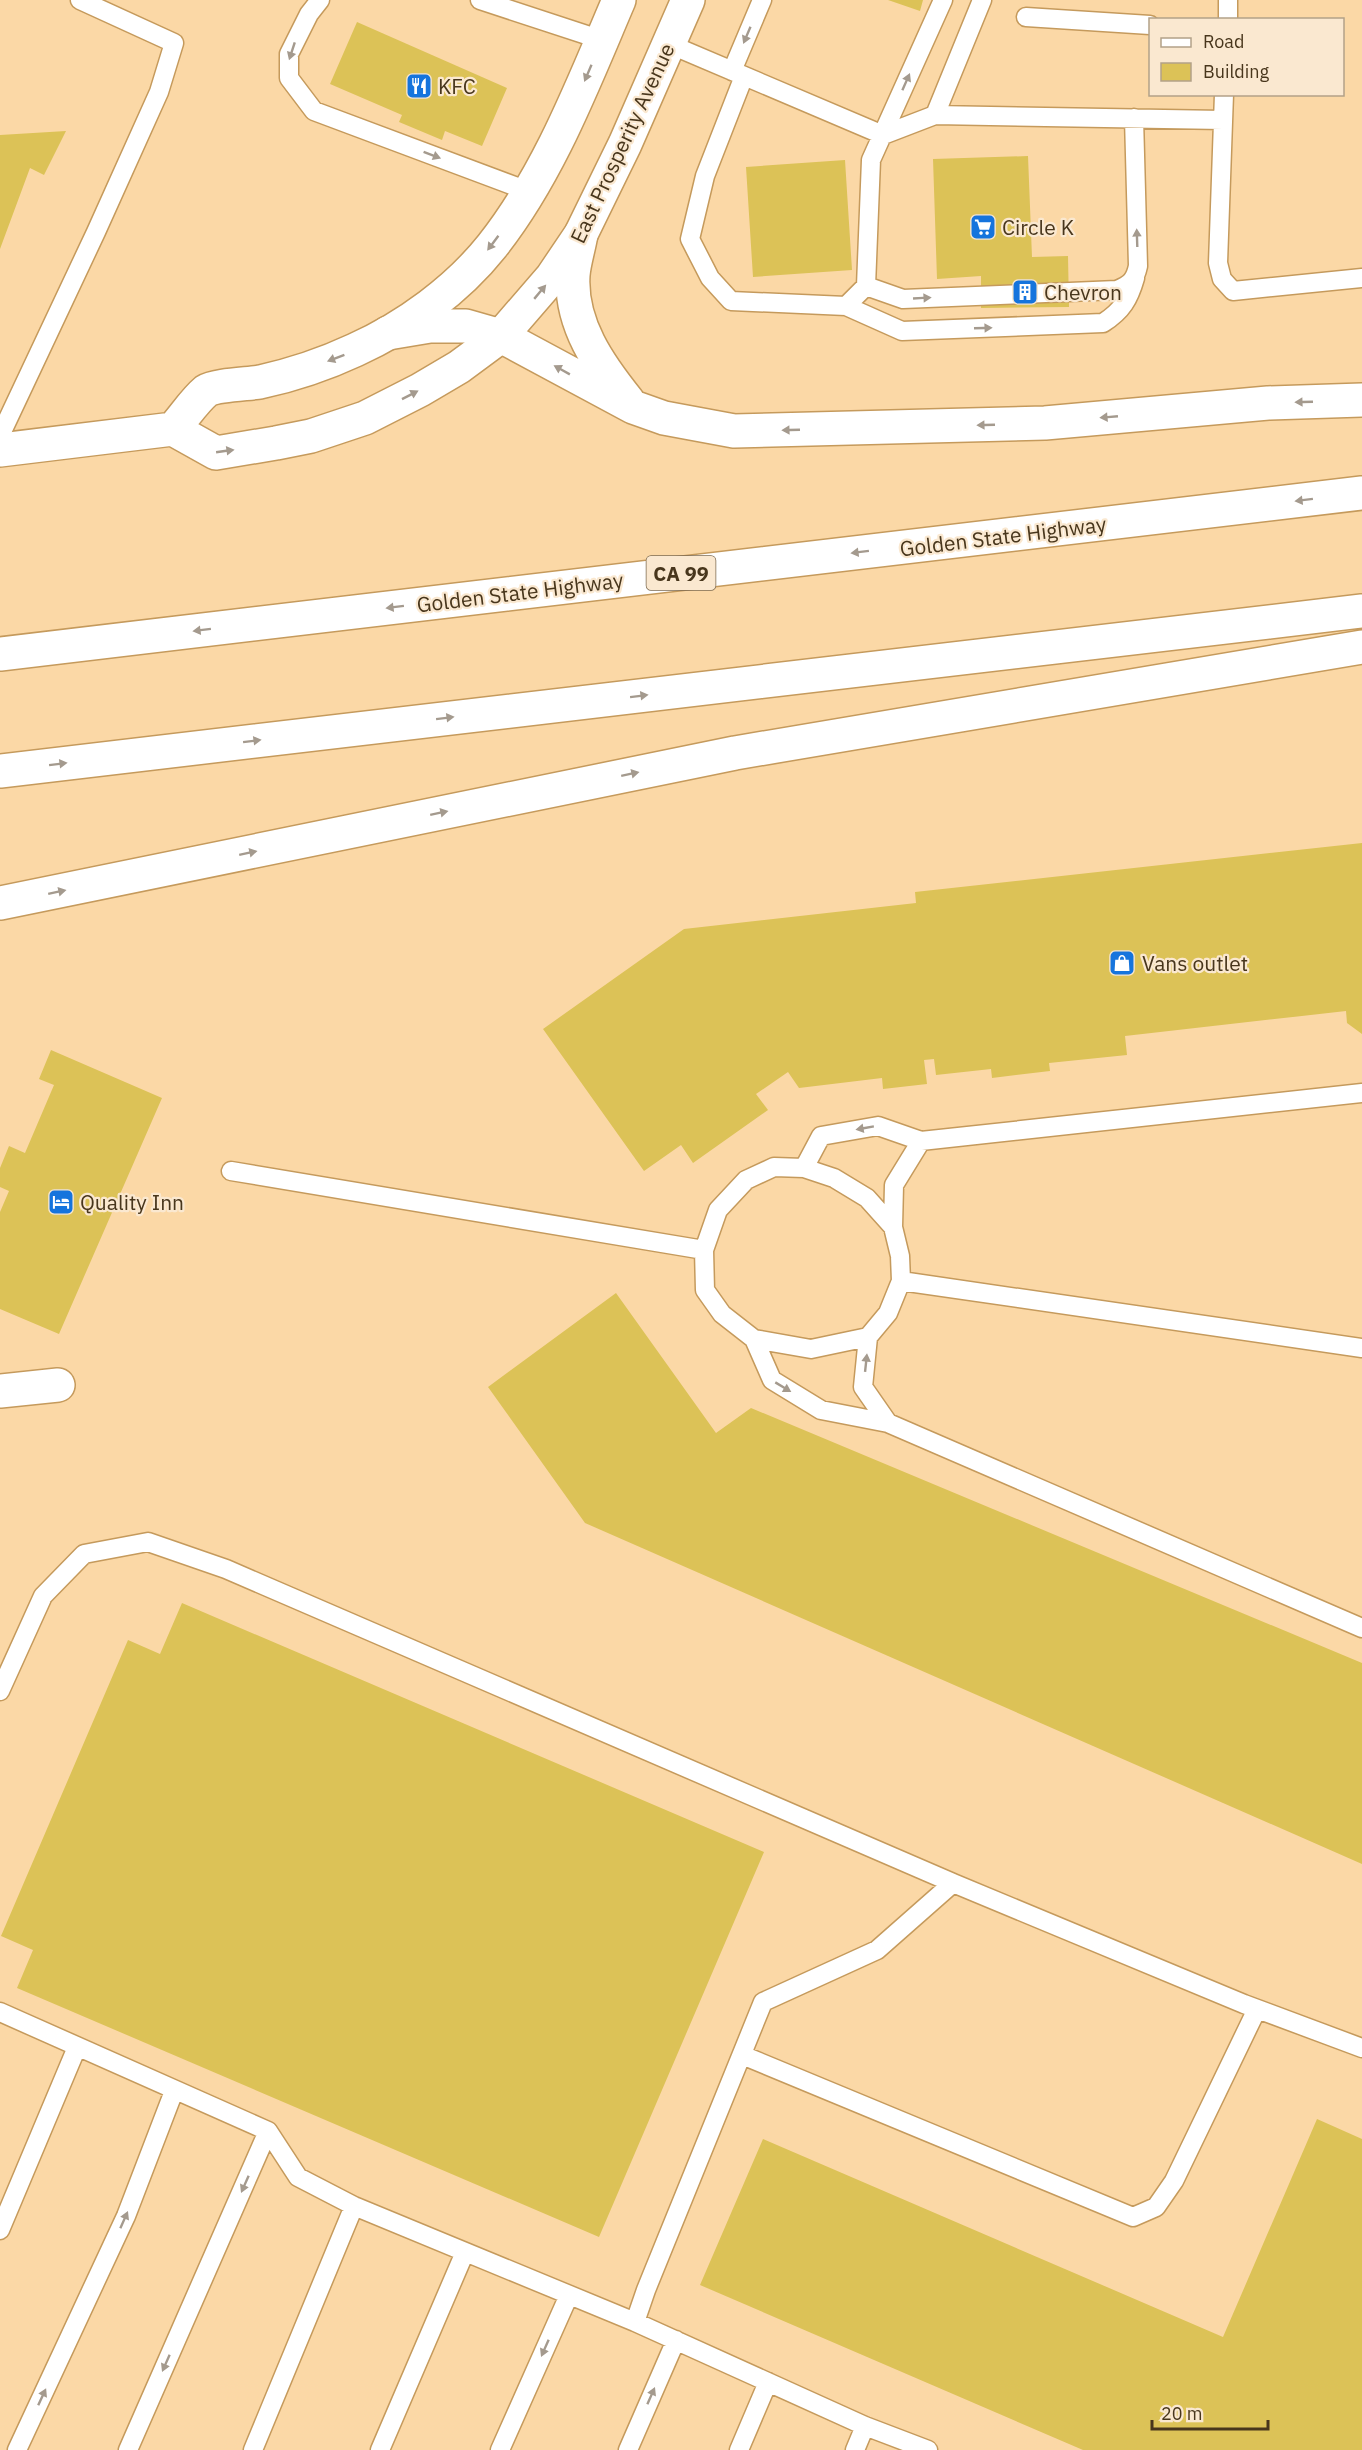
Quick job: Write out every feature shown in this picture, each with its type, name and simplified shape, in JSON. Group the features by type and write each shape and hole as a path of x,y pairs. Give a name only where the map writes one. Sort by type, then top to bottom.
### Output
{"main road":[{"path":"0,450 173,429 208,390 261,382 355,351 388,333 432,304 469,272 492,246 528,191 549,155 619,0"},
{"name":"East Prosperity Avenue","path":"173,429 216,453 311,436 364,418 420,390 459,367 501,336 552,277 581,234 620,155 688,0"},
{"path":"581,234 573,275 576,306 583,334 608,375 633,407"},
{"path":"388,333 430,326 466,326 501,336 633,407 664,418 734,431 1045,423 1268,403 1362,400"},
{"name":"Golden State Highway","path":"0,654 1362,493"},
{"path":"0,771 1362,611"},
{"path":"0,903 735,753 1362,647"},
{"path":"0,1391 58,1385"}],"lane":[{"path":"0,436 159,92 174,43 81,0"},
{"path":"320,0 309,14 290,54 289,78 314,111 528,191"},
{"path":"480,0 602,40"},
{"path":"762,0 705,176 690,239 710,278 731,301 846,306 902,331 1103,323 1118,314 1129,299 1138,266 1134,118"},
{"path":"846,306 866,286 871,160 943,0"},
{"path":"935,115 982,0"},
{"path":"1228,0 1228,18"},
{"path":"1026,17 1149,25"},
{"path":"669,44 883,135 935,115 1223,120"},
{"path":"1224,96 1218,263 1222,279 1233,291 1362,278"},
{"path":"866,286 903,299 1117,290 1130,284 1135,278"},
{"path":"804,1168 821,1136 878,1126 921,1141 1362,1093"},
{"path":"888,1423 863,1387 868,1337 888,1313 901,1281 900,1256 893,1227 894,1185 921,1141"},
{"path":"868,1337 811,1349 754,1339 722,1314 705,1290 704,1250 718,1210 746,1180 774,1167 804,1168 834,1178 867,1197 893,1227"},
{"path":"231,1171 704,1250"},
{"path":"901,1281 1362,1348"},
{"path":"754,1339 772,1380 821,1410 888,1423 1362,1628"},
{"path":"0,1691 43,1596 84,1554 148,1542 226,1569 953,1883 1257,2009 1362,2048"},
{"path":"635,2322 763,2002 878,1950 953,1883"},
{"path":"742,2055 1133,2217 1156,2207 1174,2181 1257,2009"},
{"path":"0,2012 268,2131 298,2177 354,2206 635,2322 866,2426 928,2450"},
{"path":"0,2230 77,2047"},
{"path":"17,2450 126,2216 174,2091"},
{"path":"128,2450 268,2131"},
{"path":"253,2450 354,2206"},
{"path":"380,2450 465,2252"},
{"path":"500,2450 569,2295"},
{"path":"628,2450 676,2340"},
{"path":"739,2450 768,2382"},
{"path":"855,2450 866,2426"}],"building":[{"path":"888,0 923,0 920,11"},
{"name":"KFC","path":"357,22 507,88 482,146 445,131 442,140 399,122 402,115 330,84"},
{"path":"66,131 44,175 30,168 0,249 0,135"},
{"name":"Circle K","path":"1028,156 1032,257 1068,256 1069,307 981,308 981,276 937,279 933,159"},
{"path":"845,160 852,270 753,277 746,167"},
{"path":"1362,843 1362,1034 1347,1023 1346,1011 1125,1036 1127,1055 1049,1063 1050,1071 992,1078 991,1069 936,1075 934,1059 924,1060 927,1084 883,1089 882,1078 799,1088 788,1072 756,1094 768,1110 693,1163 681,1145 644,1171 543,1029 684,929 916,903 915,892"},
{"name":"Quality Inn","path":"51,1050 162,1098 59,1334 0,1309 0,1212 9,1191 0,1187 0,1168 9,1146 25,1153 54,1085 39,1079"},
{"path":"616,1293 716,1433 751,1408 1362,1663 1362,1864 585,1523 488,1387"},
{"path":"182,1603 764,1852 599,2237 17,1988 33,1950 1,1936 128,1640 160,1654"},
{"path":"1317,2119 1362,2139 1362,2450 1083,2450 700,2285 763,2139 1223,2337"}],"place":[{"name":"KFC","path":"419,86"},
{"name":"Circle K","path":"983,227"},
{"name":"Chevron","path":"1025,292"},
{"name":"Vans outlet","path":"1122,963"},
{"name":"Quality Inn","path":"61,1202"}]}
